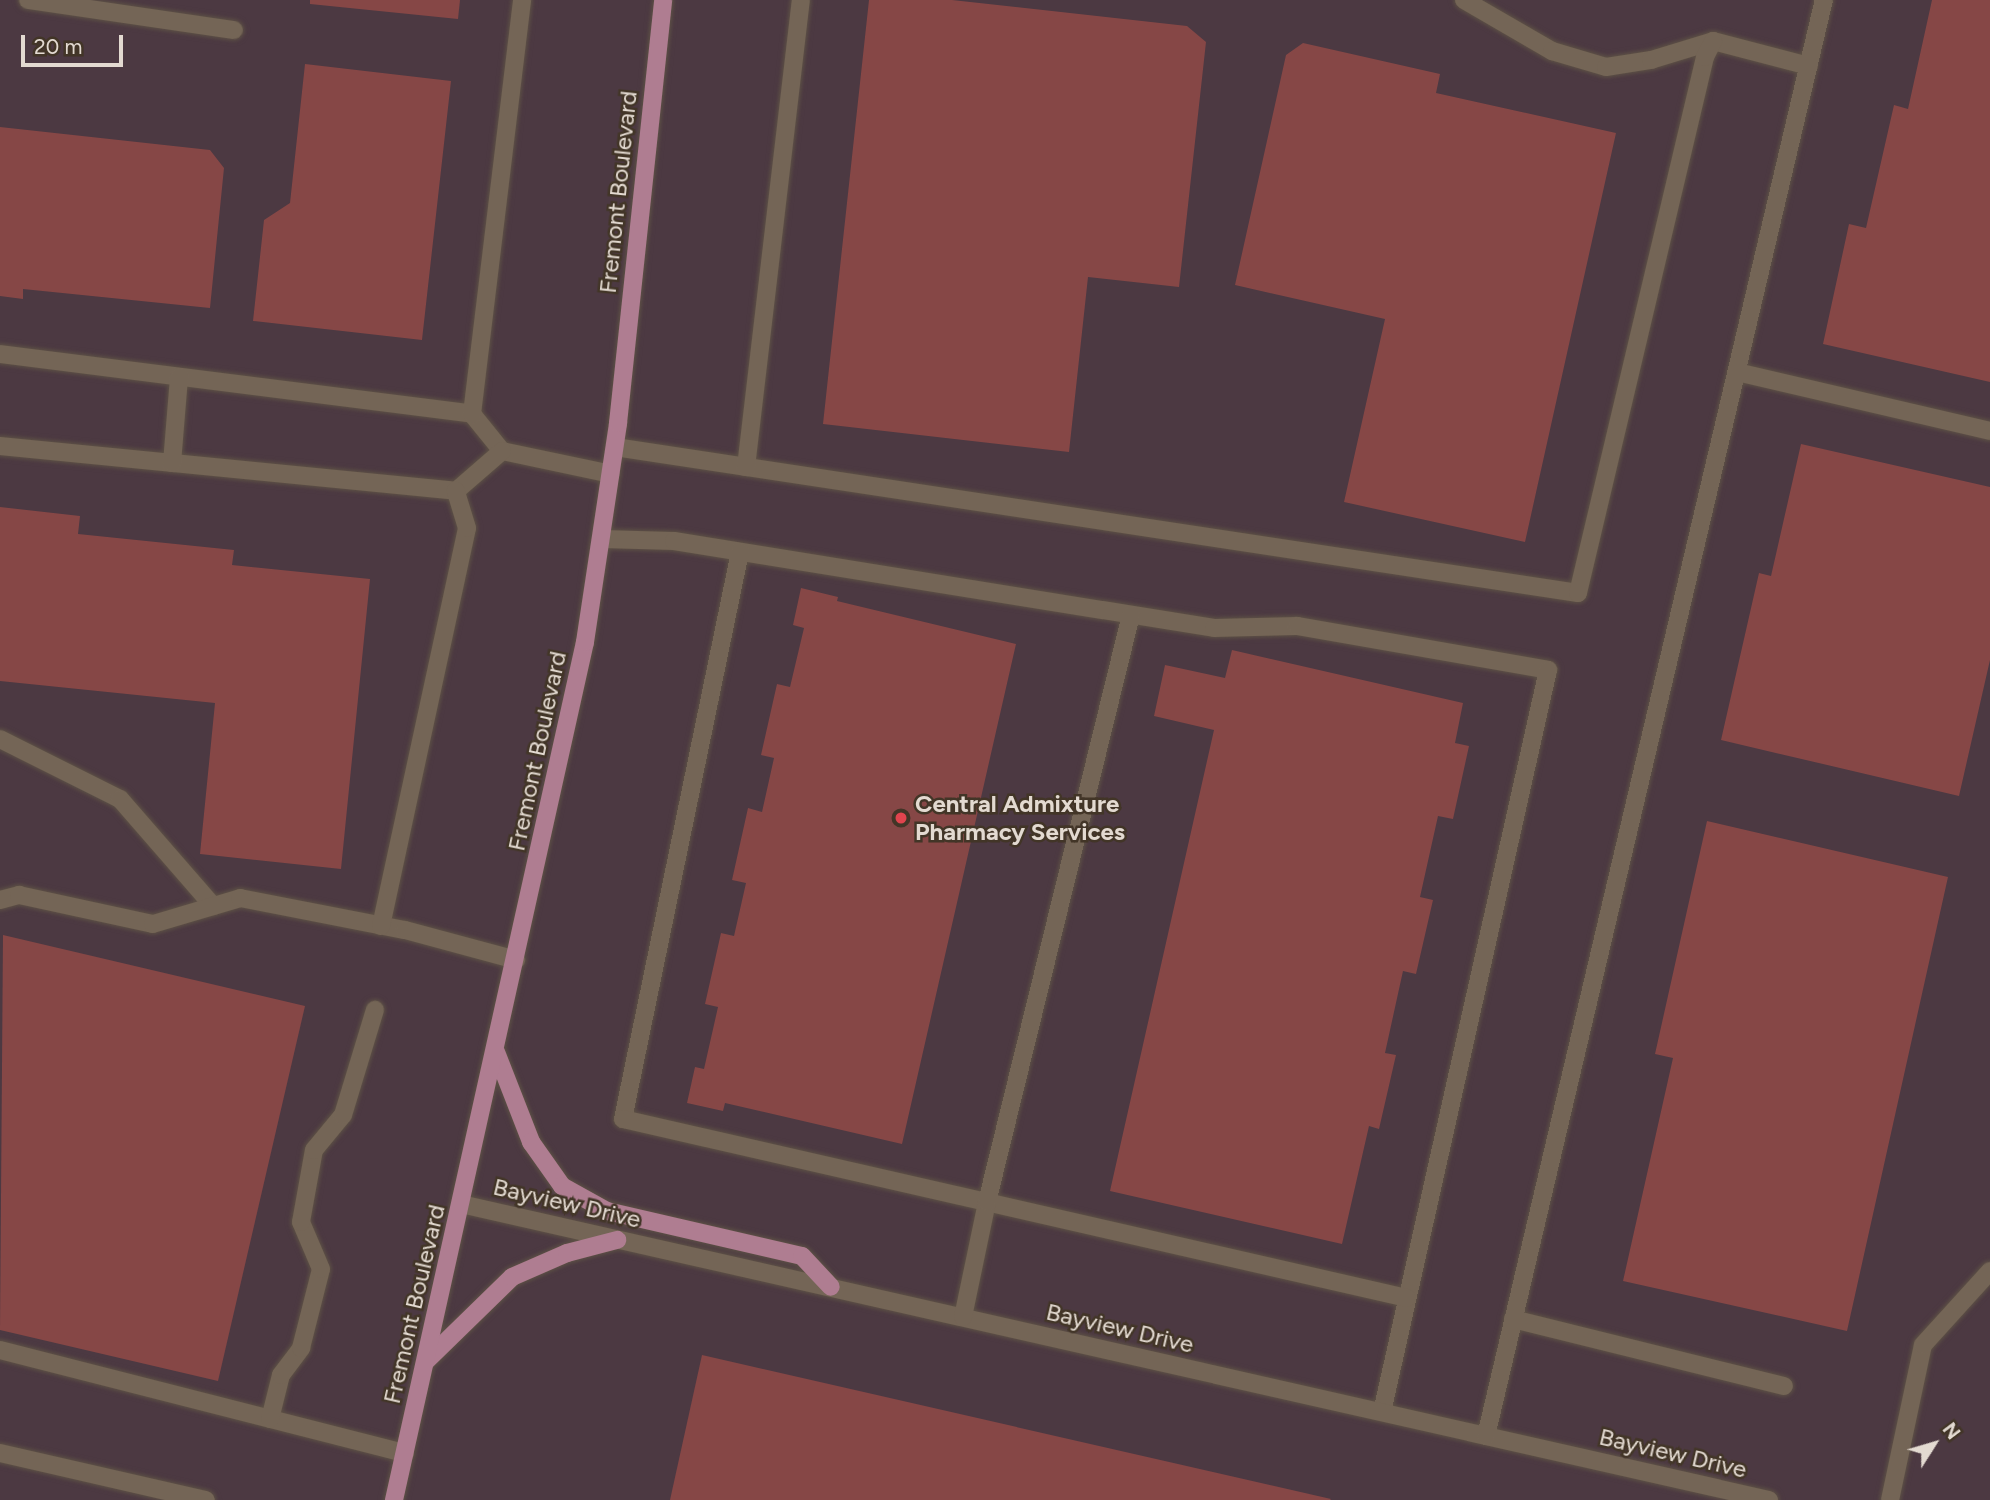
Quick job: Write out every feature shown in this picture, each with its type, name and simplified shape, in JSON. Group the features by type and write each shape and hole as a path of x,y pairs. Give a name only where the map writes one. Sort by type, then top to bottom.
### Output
{"main road":[{"name":"Fremont Boulevard","path":"394,1500 562,760 602,539 615,447 663,0"},
{"path":"496,1051 531,1142 562,1186 607,1211 802,1256 831,1287"},
{"path":"426,1361 512,1277 567,1252 617,1240"}],"street":[{"path":"28,0 234,30"},
{"path":"471,414 522,0"},
{"path":"746,467 801,0"},
{"path":"1464,0 1552,51 1605,67 1651,60 1713,41 1809,66"},
{"path":"1486,1436 1824,0"},
{"path":"615,447 1578,593 1705,57 1713,41"},
{"path":"0,354 471,414 502,451 611,474"},
{"path":"1737,372 1990,430"},
{"path":"172,463 179,377"},
{"path":"0,446 456,491 502,451"},
{"path":"381,926 467,528 456,491"},
{"path":"602,539 674,541 1214,628 1297,626 1548,670 1382,1412"},
{"path":"740,552 623,1119 1407,1298"},
{"path":"963,1317 986,1202 1130,615"},
{"path":"0,739 120,799 213,906"},
{"path":"0,900 19,895 153,924 240,898 381,926 516,960"},
{"path":"270,1419 281,1375 301,1348 321,1269 301,1222 314,1150 344,1115 374,1010"},
{"name":"Bayview Drive","path":"461,1204 1769,1500"},
{"path":"1890,1500 1923,1345 1990,1270"},
{"path":"1513,1320 1784,1386"},
{"path":"0,1350 405,1453"},
{"path":"0,1453 206,1500"}],"shaded area":[{"path":"0,0 1990,0 1990,1500 0,1500"}],"building":[{"path":"310,0 460,0 458,19 310,4"},
{"path":"869,0 952,0 1187,26 1206,42 1179,287 1088,277 1069,452 823,424"},
{"path":"1932,0 1990,0 1990,382 1823,344 1849,224 1866,228 1894,105 1908,109"},
{"path":"1303,43 1440,74 1436,93 1616,133 1525,542 1344,502 1385,319 1235,285 1286,55"},
{"path":"305,64 451,81 422,340 253,321 264,220 290,203"},
{"path":"0,127 210,150 224,168 210,308 23,289 23,299 0,296"},
{"path":"1801,444 1990,487 1990,660 1959,796 1721,740 1759,573 1771,576"},
{"path":"0,507 80,516 78,534 234,550 232,565 370,579 341,869 200,854 215,703 0,681"},
{"path":"801,588 838,597 837,601 1016,644 902,1144 725,1103 723,1111 687,1103 695,1067 704,1069 718,1007 705,1004 721,933 734,936 746,883 732,880 748,808 762,812 774,758 761,755 777,684 790,687 804,628 793,625"},
{"path":"1232,650 1463,703 1455,743 1469,746 1453,819 1438,816 1420,897 1433,900 1416,974 1403,971 1385,1053 1396,1055 1379,1129 1369,1126 1342,1244 1110,1191 1214,730 1154,716 1165,665 1225,678"},
{"path":"1707,821 1948,877 1847,1331 1623,1281 1673,1058 1655,1054"},
{"path":"3,935 305,1006 218,1381 0,1330"},
{"path":"702,1355 1331,1499 670,1500"}],"place":[{"name":"Central Admixture Pharmacy Services","path":"901,818"}]}
